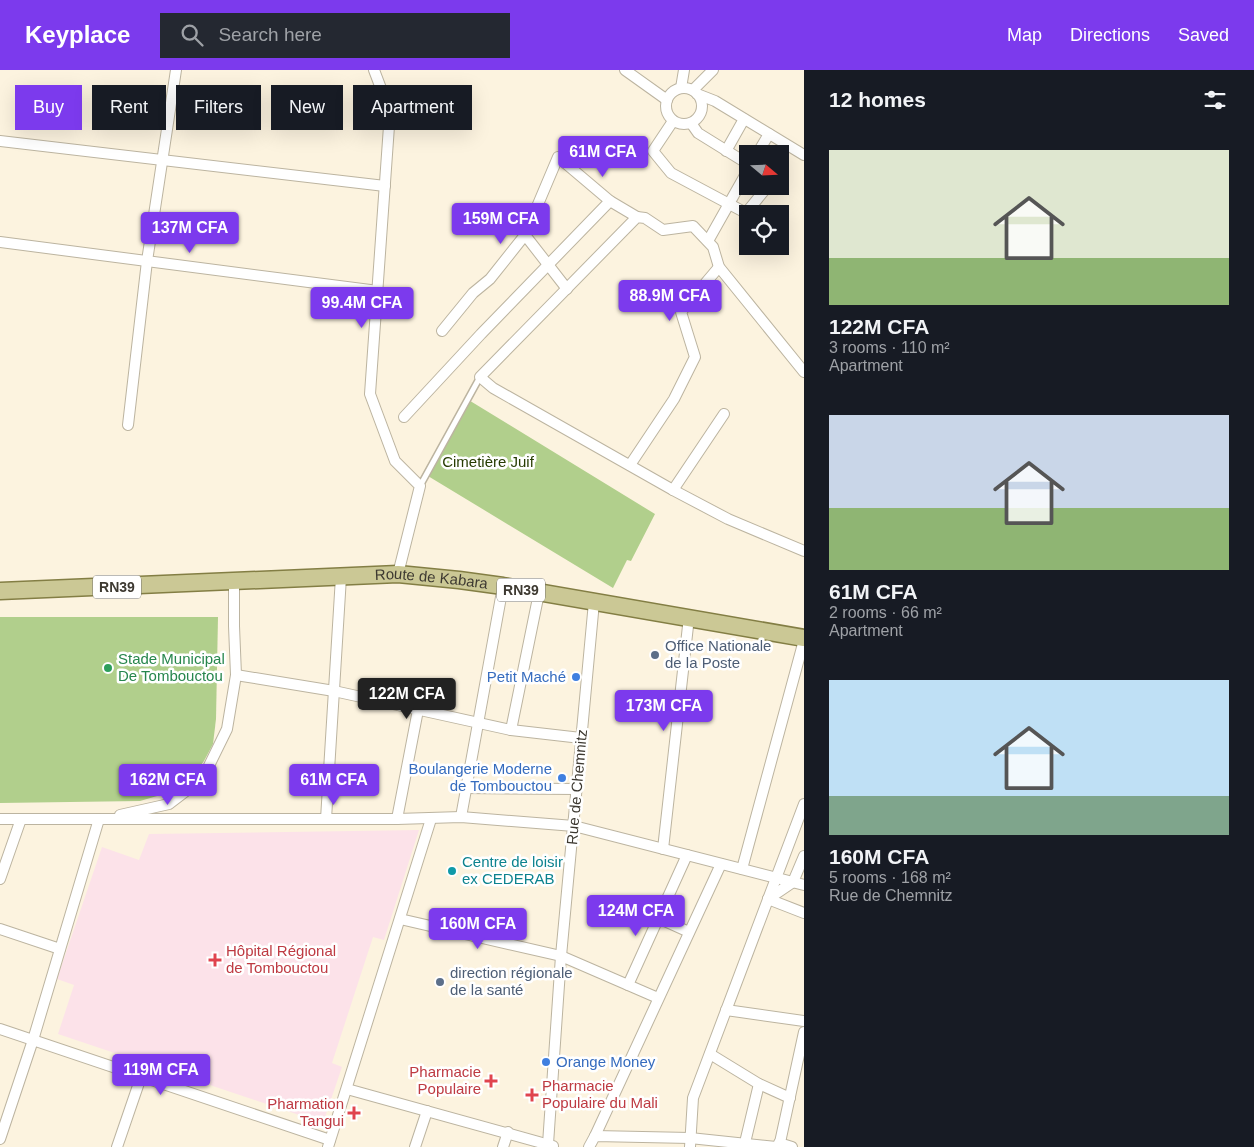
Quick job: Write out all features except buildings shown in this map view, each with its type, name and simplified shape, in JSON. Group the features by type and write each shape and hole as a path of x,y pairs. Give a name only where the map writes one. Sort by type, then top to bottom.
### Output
{"main road":[{"name":"Route de Kabara","path":"234,581 398,574 459,580 503,586 804,639"},
{"name":"RN39","path":"0,591 234,581"}],"street":[{"path":"128,425 147,262 176,70"},
{"path":"374,70 390,112 370,394 395,461 420,486 398,574"},
{"path":"625,70 667,100"},
{"path":"681,88 684,70"},
{"path":"695,92 713,70"},
{"path":"695,92 702,104 696,120 691,123 679,124 673,121 666,112 667,100 675,90 681,88 695,92 715,101 804,155"},
{"path":"726,150 744,119"},
{"path":"673,121 653,151 657,159 670,173 746,213 761,195"},
{"path":"691,123 698,133 739,158"},
{"path":"762,145 769,134"},
{"path":"0,141 162,162 385,186"},
{"path":"442,331 473,293 490,279 524,235 558,157 610,201 637,217 645,218 662,230 692,226 714,247 719,267 803,368"},
{"path":"708,241 739,186"},
{"path":"404,417 481,334 610,201"},
{"path":"637,217 480,377 493,388 673,490 728,519 804,551"},
{"path":"524,235 567,288"},
{"path":"0,242 378,291"},
{"path":"630,465 674,399 694,357 681,312 719,267"},
{"path":"673,490 724,414"},
{"path":"326,819 341,577"},
{"path":"100,819 169,804 203,778 227,729 236,675 234,581"},
{"path":"461,817 503,586"},
{"path":"511,730 540,593"},
{"name":"Rue de Chemnitz","path":"551,1145 561,956 594,602"},
{"path":"663,849 689,618"},
{"path":"742,869 804,639"},
{"path":"236,675 334,691 511,730 581,738"},
{"path":"398,819 418,710"},
{"path":"466,788 577,789"},
{"path":"690,1143 693,1098 804,804"},
{"path":"0,819 398,819 461,817 574,826 804,885"},
{"path":"0,1029 329,1144 432,818"},
{"path":"0,879 21,819"},
{"path":"0,1138 33,1040 100,819"},
{"path":"628,985 687,855"},
{"path":"768,899 793,882 804,856"},
{"path":"589,1147 721,864"},
{"path":"768,899 804,913"},
{"path":"658,918 689,932"},
{"path":"400,919 561,956 658,998"},
{"path":"0,929 60,949"},
{"path":"726,1010 804,1021"},
{"path":"778,1146 804,1032"},
{"path":"710,1054 759,1084 790,1098"},
{"path":"117,1147 141,1077"},
{"path":"744,1145 759,1084"},
{"path":"347,1089 551,1145"},
{"path":"415,1147 427,1111"},
{"path":"503,1147 508,1132"},
{"path":"595,1136 690,1143 792,1147"}],"lane":[{"path":"420,486 480,377"}],"shaded area":[{"name":"Hôpital Régional de Tombouctou","path":"419,830 384,940 373,937 332,1063 342,1067 323,1123 58,1034 74,985 57,979 102,847 139,860 149,834"}],"green space":[{"name":"Cimetière Juif","path":"467,399 655,514 631,561 627,560 613,588 423,473"},
{"name":"Stade Municipal De Tombouctou","path":"0,617 218,617 216,719 213,744 204,761 189,781 164,794 140,801 0,803"}],"place":[{"name":"Office Nationale de la Poste","path":"655,655"},
{"name":"Stade Municipal De Tombouctou","path":"108,668"},
{"name":"Petit Maché","path":"576,677"},
{"name":"Boulangerie Moderne de Tombouctou","path":"562,778"},
{"name":"Centre de loisir ex CEDERAB","path":"452,871"},
{"name":"Hôpital Régional de Tombouctou","path":"215,960"},
{"name":"direction régionale de la santé","path":"440,982"},
{"name":"Orange Money","path":"546,1062"},
{"name":"Pharmacie Populaire","path":"491,1081"},
{"name":"Pharmacie Populaire du Mali","path":"532,1095"},
{"name":"Pharmation Tangui","path":"354,1113"}]}
